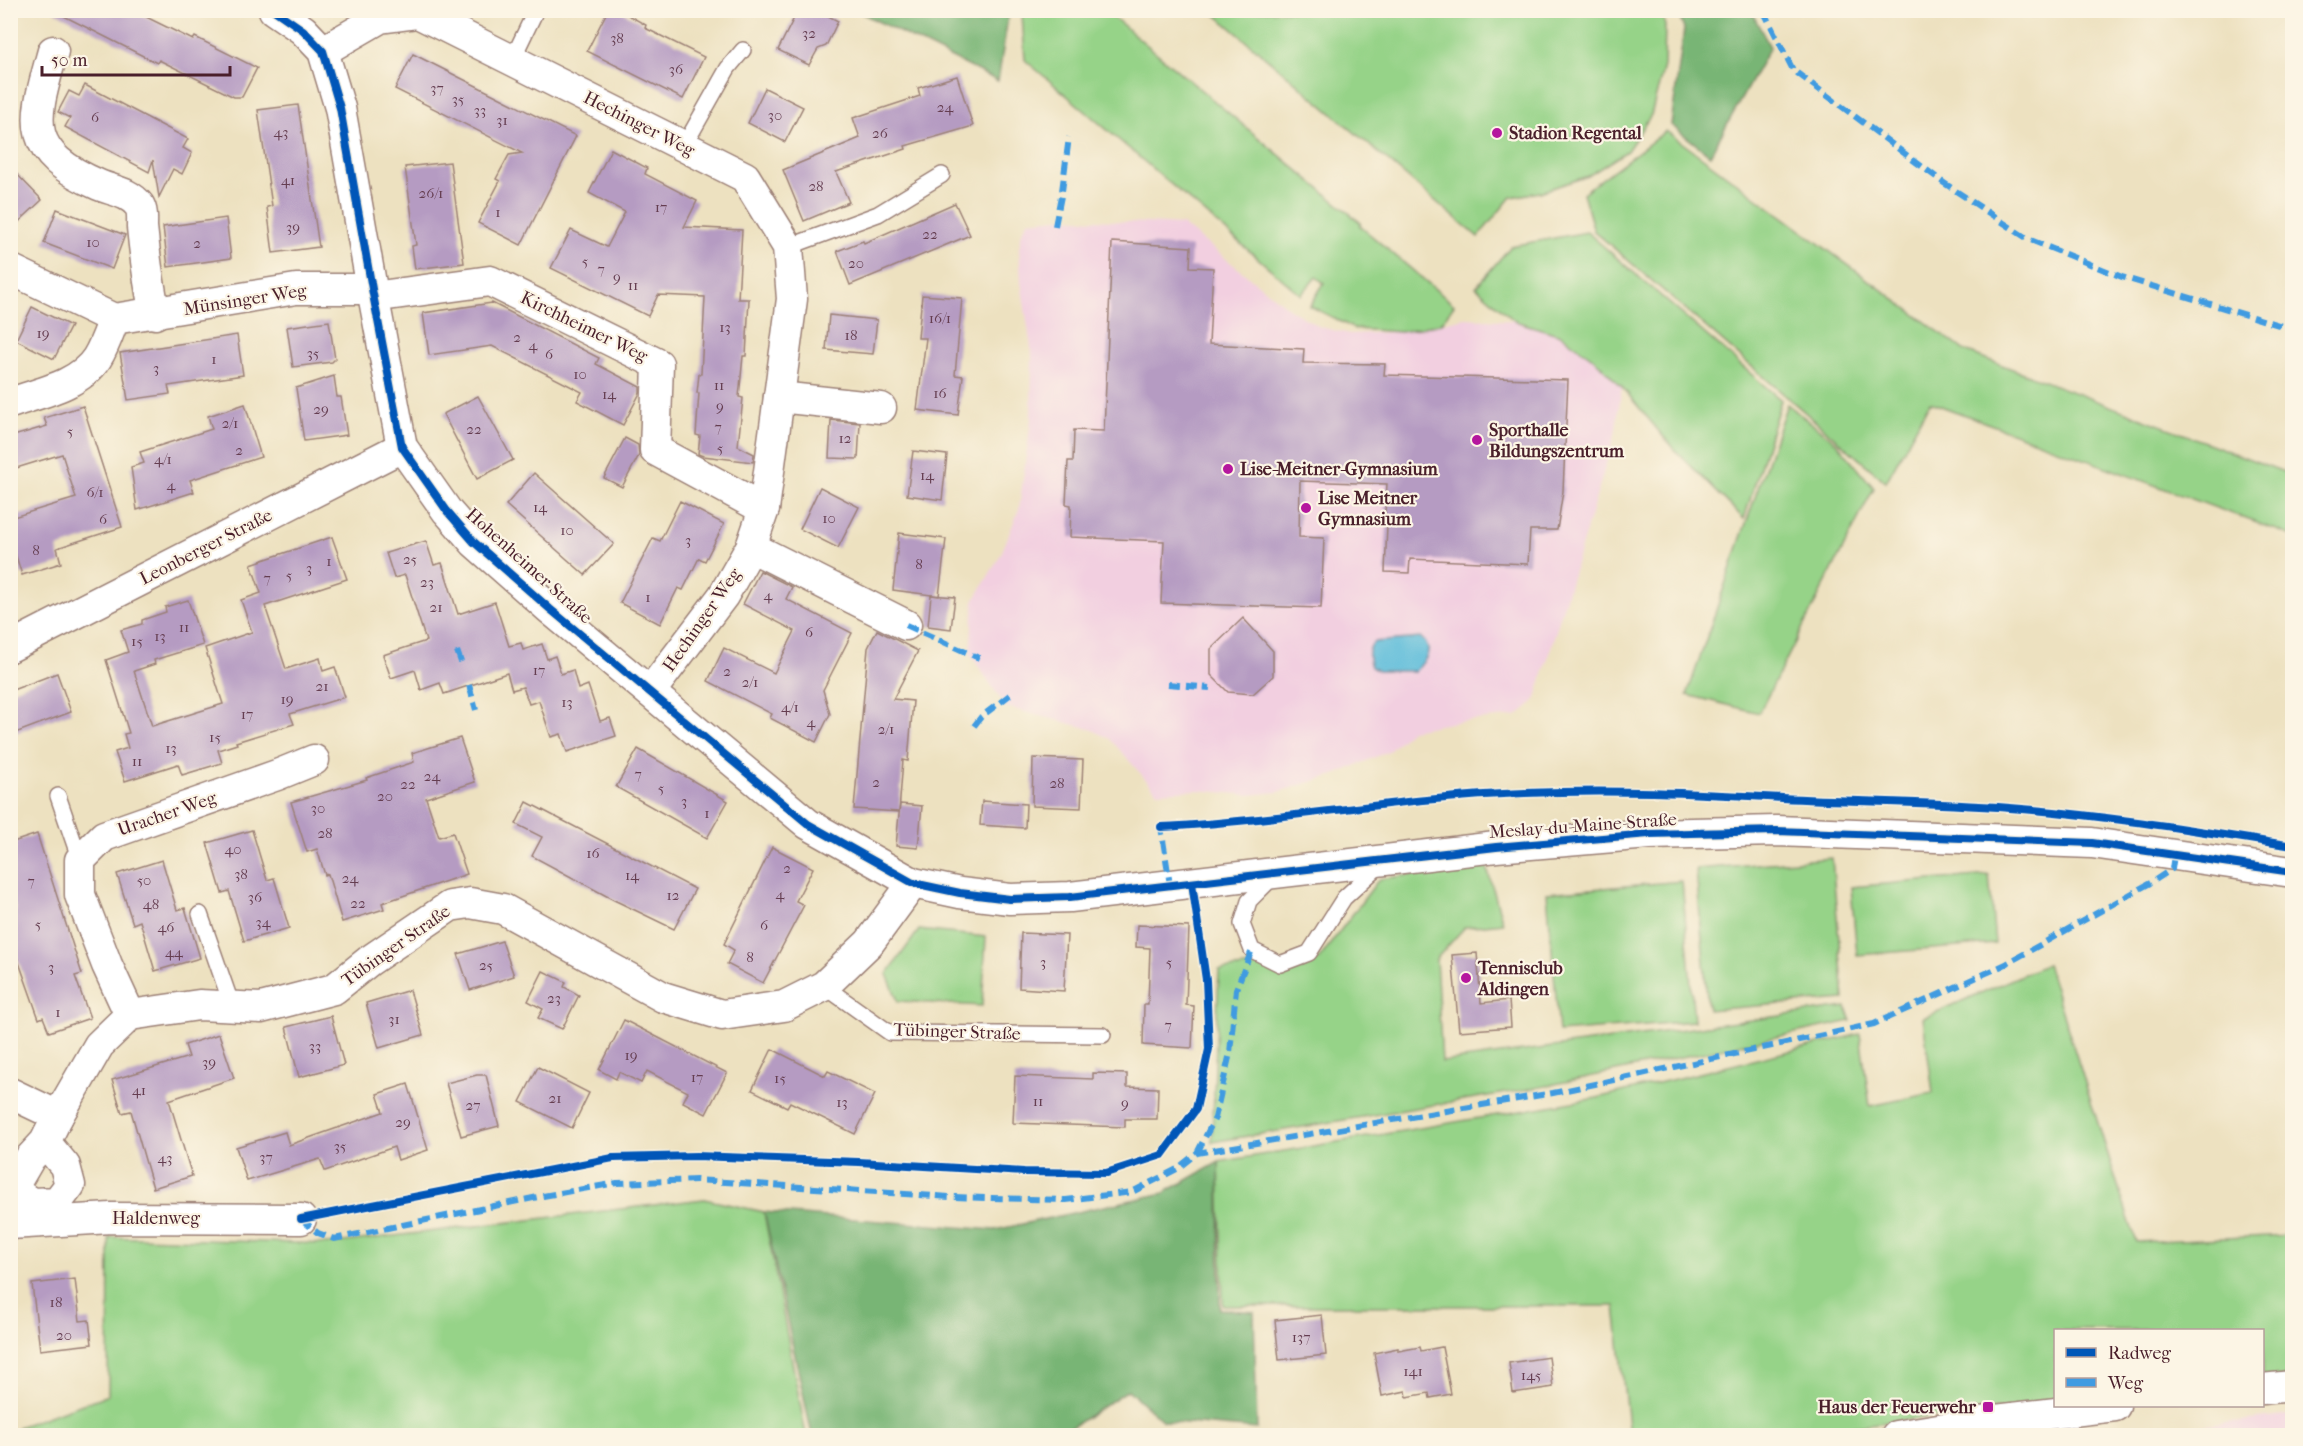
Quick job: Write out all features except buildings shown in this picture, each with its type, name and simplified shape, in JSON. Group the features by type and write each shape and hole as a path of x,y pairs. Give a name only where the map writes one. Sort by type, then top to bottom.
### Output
{"street":[{"name":"Hohenheimer Straße","path":"274,10 303,30 323,51 340,108 402,447 447,511 474,542 808,824 913,883"},
{"name":"Hechinger Weg","path":"323,51 380,14 418,13 745,177 788,247 792,299 764,509 751,547 723,596 650,692"},
{"path":"53,51 39,103 38,135 50,153 66,168 98,184 130,195 141,207 146,266 155,314"},
{"path":"10,268 114,319 97,358 86,371 68,382 10,403"},
{"name":"Kirchheimer Weg","path":"373,293 490,281 658,364 655,450 764,509"},
{"name":"Münsinger Weg","path":"114,319 296,289 373,293"},
{"path":"779,397 881,408"},
{"name":"Leonberger Straße","path":"10,647 402,447"},
{"path":"751,547 906,625"},
{"name":"Uracher Weg","path":"80,860 104,836 277,776 314,760"},
{"name":"Meslay-du-Maine-Straße","path":"913,883 960,893 1029,899 1070,897 1496,847 1649,834 1777,831 2092,843 2292,872"},
{"path":"45,1142 99,1045 130,1015 107,965 80,895 80,860"},
{"name":"Tübinger Straße","path":"130,1015 199,1005 261,1008 334,989 369,961 450,906 470,903 503,909 663,997 722,1015 784,1006 824,986 869,943 913,883"},
{"path":"10,1093 58,1116"},
{"name":"Haldenweg","path":"10,1224 111,1218 301,1219"},
{"path":"2264,1389 2292,1386"},
{"path":"1896,1436 2025,1426 2110,1407"}],"lane":[{"path":"512,60 537,10"},
{"path":"684,146 728,68 743,51"},
{"path":"788,247 878,214 942,175"},
{"path":"58,796 80,860"},
{"path":"1278,872 1249,901 1242,924 1252,950 1280,964 1309,953 1344,898 1386,859"},
{"path":"200,914 232,1006"},
{"name":"Tübinger Straße","path":"824,986 890,1033 1103,1035"}],"shaded area":[{"name":"Lise Meitner Gymnasium","path":"1059,218 1183,225 1291,310 1320,327 1350,334 1401,332 1465,318 1515,321 1561,335 1594,359 1622,387 1615,434 1535,701 1517,716 1456,722 1411,730 1389,751 1337,774 1278,792 1249,795 1198,790 1157,792 1110,739 1091,729 1006,707 970,654 974,601 1001,554 1019,509 1031,419 1032,354 1021,282 1019,248 1022,232 1028,221"},
{"path":"2292,1415 2292,1435 2125,1435"}],"green space":[{"path":"857,11 1009,11 998,81"},
{"path":"1024,11 1106,11 1361,223 1360,226 1454,305 1441,323 1401,332 1355,329 1310,306 1324,283 1316,277 1301,295 1025,60 1022,14"},
{"name":"Stadion Regental","path":"1211,11 1660,11 1665,25 1664,66 1651,115 1627,151 1588,176 1540,192 1511,197 1478,237"},
{"path":"1677,11 1751,11 1770,47 1710,155 1671,125 1684,29"},
{"path":"1666,131 1965,351 2292,475 2292,536 1930,402 1886,482 1594,231 1583,193"},
{"path":"1587,232 1781,400 1744,519 1672,447 1622,387 1594,359 1561,335 1515,321 1476,287 1511,246"},
{"path":"1787,404 1837,443 1874,488 1759,713 1687,695"},
{"path":"1832,858 1844,999 1708,1010 1696,869"},
{"path":"1486,865 1503,923 1465,927 1436,959 1442,1062 1846,1007 1851,1021 1541,1087 1212,1142 1219,970 1319,959 1379,879"},
{"path":"1989,875 1995,944 1857,955 1851,887"},
{"path":"1682,881 1694,1021 1559,1032 1547,893"},
{"path":"919,930 986,937 982,1006 898,1001 887,974"},
{"path":"2047,964 2136,1242 2292,1235 2292,1376 2264,1380 2264,1329 2054,1329 2054,1403 1774,1435 1629,1435 1615,1306 1223,1306 1219,1162 1597,1098 1860,1034 1870,1106 1933,1093 1923,1018"},
{"path":"1219,1162 1220,1309 1254,1312 1257,1429 1163,1421 1128,1390 1060,1435 812,1435 764,1212 995,1230 1164,1193"},
{"path":"704,1199 764,1212 806,1435 19,1435 18,1427 108,1395 109,1237 327,1244"}],"water":[{"path":"1421,638 1428,646 1428,650 1423,663 1415,671 1378,671 1371,667 1369,654 1374,642"}],"marked path":[{"path":"1763,10 1793,70 1944,183 2028,239 2122,277 2292,329"},
{"path":"1055,226 1069,137"},
{"path":"906,625 979,658"},
{"path":"457,651 461,662"},
{"path":"1168,684 1210,688"},
{"path":"469,685 476,710"},
{"path":"974,726 981,717 1011,694"},
{"path":"1165,826 1161,827 1170,885"},
{"path":"301,1219 318,1233 334,1239 617,1183 696,1180 950,1197 1066,1200 1132,1192 1177,1169 1197,1153 1553,1093 1874,1024 2006,964 2152,882 2172,869 2174,855"},
{"path":"1197,1153 1215,1118 1230,1053 1236,989 1252,950"}],"cycle path":[{"path":"274,10 303,30 323,51 340,108 402,447 447,511 474,542 550,609 808,824 913,883 960,893 1010,899 1070,897 1496,847 1649,834 1777,831 2092,843 2292,872"},
{"path":"1161,827 1252,820 1479,795 1557,792 1686,793 1924,803 2045,811 2187,829 2292,846"},
{"path":"301,1219 613,1158 696,1156 859,1162 1024,1172 1106,1173 1162,1155 1196,1109 1209,1049 1206,980 1192,883"}],"place":[{"name":"Stadion Regental","path":"1497,133"},
{"name":"Sporthalle Bildungszentrum","path":"1477,440"},
{"name":"Lise-Meitner-Gymnasium","path":"1228,469"},
{"name":"Lise Meitner Gymnasium","path":"1306,508"},
{"name":"Tennisclub Aldingen","path":"1466,978"},
{"name":"Haus der Feuerwehr","path":"1988,1407"}]}
